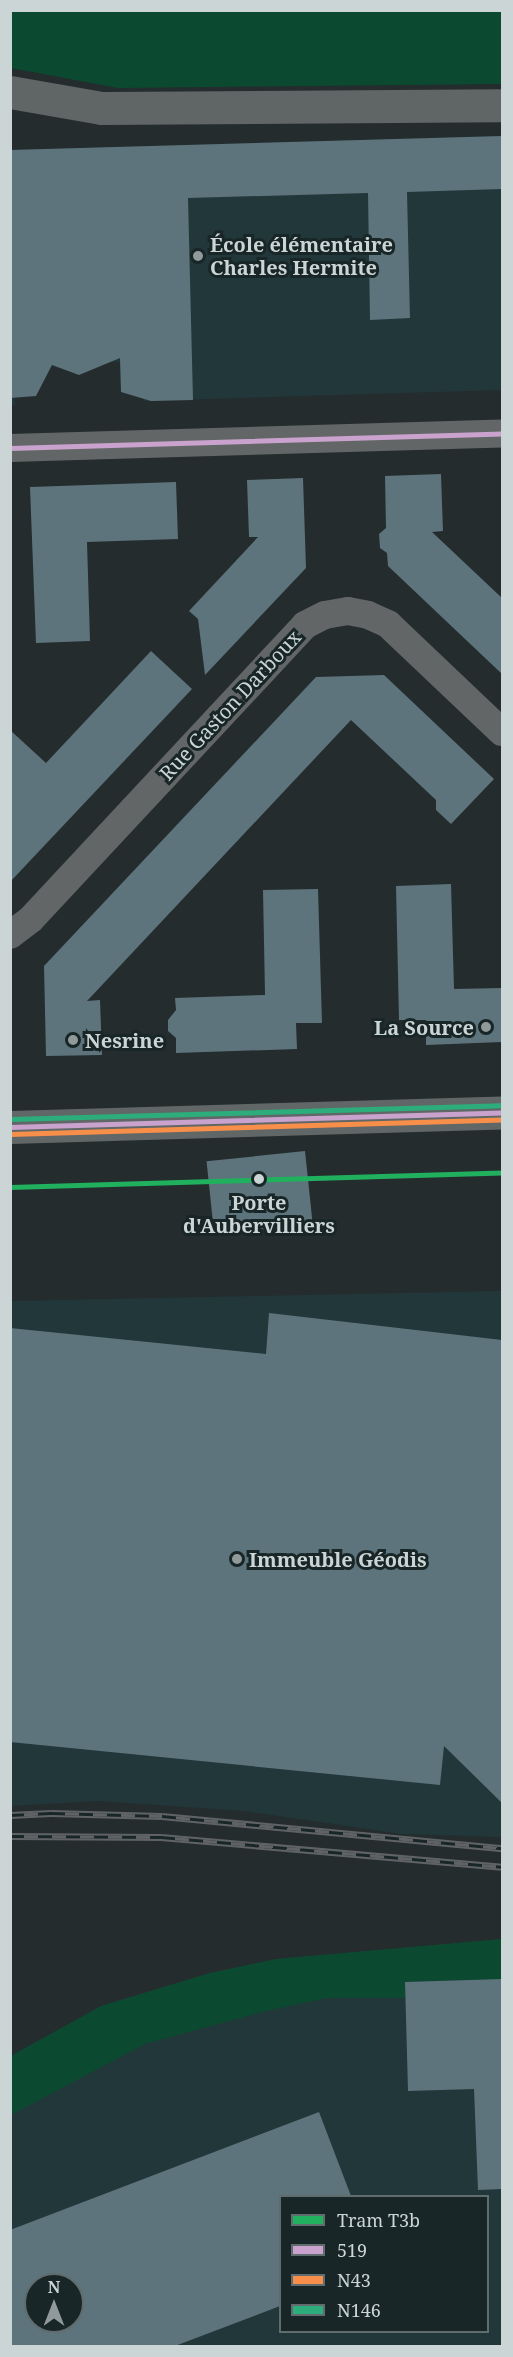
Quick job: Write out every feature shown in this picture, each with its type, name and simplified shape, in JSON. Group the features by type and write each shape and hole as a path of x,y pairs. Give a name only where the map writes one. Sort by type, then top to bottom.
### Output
{"highway":[{"path":"10,92 102,108 502,105"}],"main road":[{"path":"10,1127 502,1112"}],"street":[{"path":"10,448 502,434"},
{"name":"Rue Gaston Darboux","path":"10,935 31,919 305,625 325,615 348,611 368,615 388,624 502,732"}],"shaded area":[{"name":"École élémentaire Charles Hermite","path":"502,136 502,390 144,401 144,394 128,394 121,390 120,362 38,365 37,394 15,398 15,405 11,405 10,150"},
{"name":"Immeuble Géodis","path":"502,1291 502,1837 402,1834 244,1811 98,1801 11,1806 11,1301"},
{"path":"502,1939 502,2346 11,2346 10,2056 101,2006 210,1973 276,1959"}],"green space":[{"path":"10,11 502,11 502,84 118,88 11,68"},
{"path":"502,1939 502,1979 405,1982 405,1998 327,1998 266,2011 145,2044 11,2115 11,2056 101,2006 210,1973 276,1959"}],"building":[{"path":"502,136 502,189 407,192 410,318 370,320 368,193 188,198 193,400 151,401 121,392 120,358 79,375 52,365 36,396 10,398 10,150"},
{"path":"441,474 443,531 432,532 502,598 502,674 388,566 387,553 380,548 379,534 386,528 385,476"},
{"path":"303,478 306,568 205,675 198,619 189,611 258,537 249,537 247,480"},
{"path":"176,482 178,539 87,542 90,641 36,643 30,487"},
{"path":"151,651 192,689 10,882 10,730 46,763"},
{"path":"384,675 494,779 451,824 436,810 436,800 351,720 87,1001 100,1000 102,1055 46,1056 44,966 316,677"},
{"path":"451,884 454,989 502,988 502,1042 426,1045 426,1020 399,1020 396,886"},
{"path":"318,889 322,1023 296,1023 297,1049 176,1053 176,1038 168,1031 168,1020 176,1010 175,998 265,995 263,890"},
{"path":"305,1151 313,1225 214,1235 207,1161"},
{"name":"Immeuble Géodis","path":"269,1313 502,1340 502,1803 444,1746 440,1785 10,1742 10,1328 266,1354"},
{"path":"502,1979 502,2189 478,2190 474,2089 408,2091 405,1982"},
{"path":"319,2112 351,2195 279,2195 279,2306 175,2346 10,2346 10,2230"}],"railway":[{"path":"10,1815 51,1813 162,1816 502,1848"},
{"path":"10,1836 161,1837 502,1867"}],"tram line":[{"name":"T3b","path":"10,1187 502,1172"}],"transit line":[{"name":"519","path":"10,448 502,433"},
{"name":"N146","path":"10,1119 502,1105"},
{"name":"519","path":"10,1127 502,1112"},
{"name":"N43","path":"10,1134 502,1119"}],"place":[{"name":"École élémentaire Charles Hermite","path":"198,256"},
{"name":"La Source","path":"486,1027"},
{"name":"Nesrine","path":"73,1040"},
{"name":"Porte d'Aubervilliers","path":"259,1179"},
{"name":"Immeuble Géodis","path":"237,1559"}]}
